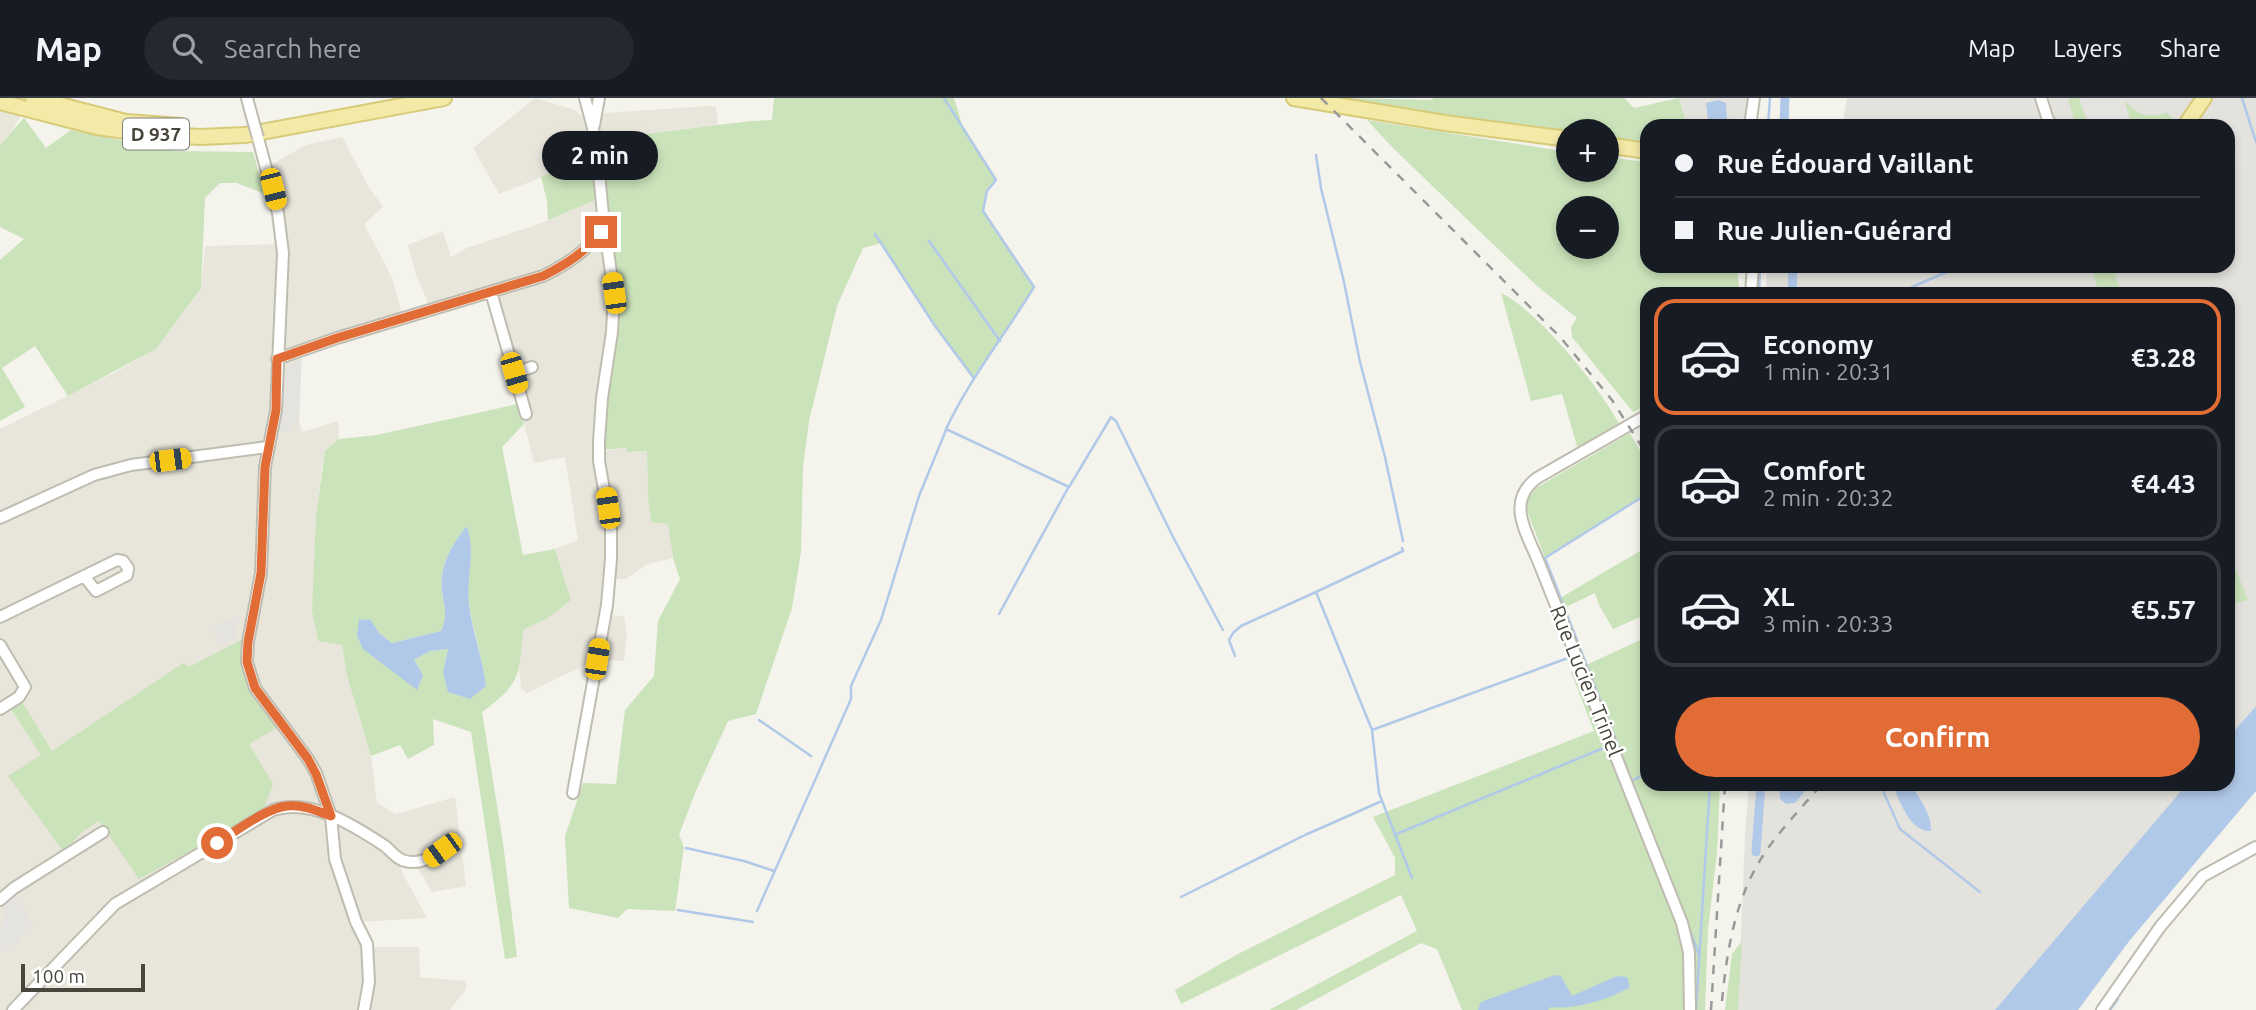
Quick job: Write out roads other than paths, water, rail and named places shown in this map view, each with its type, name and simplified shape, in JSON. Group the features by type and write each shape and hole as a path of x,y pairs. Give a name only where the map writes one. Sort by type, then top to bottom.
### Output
{"main road":[{"name":"D 937","path":"33,98 126,122 204,128 314,124"},
{"name":"D 937","path":"0,102 97,127 200,137 245,135 314,124 444,98"},
{"path":"1294,98 1445,123 1556,137"},
{"path":"2180,119 2200,103"},
{"path":"2190,119 2200,103"},
{"path":"1619,147 1640,150"}],"street":[{"path":"247,98 282,232 276,410 267,447 261,573 248,642 249,674 265,704 308,759 331,816 335,859 356,922 367,944 369,982 364,1010"},
{"path":"277,359 337,338 543,276 568,264 586,250 601,232 603,215 593,128 585,98"},
{"path":"593,128 599,98"},
{"path":"1753,119 1755,98"},
{"path":"2041,98 2048,119"},
{"path":"573,793 607,605 611,559 611,529 599,461 599,442 614,293 607,244 601,232"},
{"path":"491,292 526,414"},
{"path":"514,373 532,367"},
{"name":"Rue Lucien Trinel","path":"1640,419 1537,478 1524,490 1519,507 1682,923 1690,965 1690,1010"},
{"path":"0,518 94,475 131,465 267,447"},
{"path":"0,617 84,576"},
{"path":"0,645 25,687 19,697 0,709"},
{"path":"13,1010 115,904 141,886 273,810 288,806 310,808 331,816 363,832 388,848 400,860 414,862 429,859 442,850"},
{"path":"0,900 14,888 103,832"},
{"path":"2102,1010 2160,927 2203,876 2256,848"}],"water":[{"path":"1719,100 1726,103 1727,119 1708,119 1706,103"},
{"path":"467,526 471,547 469,604 486,686 470,699 448,692 443,672 448,649 430,651 414,660 423,675 417,690 363,649 357,636 359,619 371,620 379,633 392,643 441,631 445,616 443,569 458,537"},
{"path":"2256,706 2256,791 2130,940 2078,1010 1995,1010 2181,791 2235,791 2235,730"},
{"path":"1779,791 1805,791 1795,803 1786,804 1780,799"},
{"path":"1895,791 1915,791 1927,812 1931,831 1917,827"},
{"path":"1555,975 1561,976 1572,996 1617,976 1627,977 1630,987 1613,996 1571,1007 1551,1007 1548,1010 1478,1010 1481,1002"}],"waterway":[{"path":"944,98 996,180 987,191 983,211 1034,287 977,374 946,429 1069,487 1111,417 1116,421 1173,537 1223,630"},
{"path":"1768,119 1770,98"},
{"path":"1784,119 1785,98"},
{"path":"2242,98 2256,142"},
{"path":"1316,155 1360,362 1385,457 1403,541"},
{"path":"875,234 935,326 973,377"},
{"path":"929,241 1000,341"},
{"path":"1759,287 1760,273"},
{"path":"1792,287 1793,273"},
{"path":"1912,287 1945,273"},
{"path":"757,911 851,699 851,686 881,620 919,496 946,430"},
{"path":"999,614 1068,488"},
{"path":"1640,498 1545,558 1645,815"},
{"path":"1402,548 1403,551 1316,592 1372,730 1379,793 1412,878"},
{"path":"1235,656 1229,640 1241,626 1316,592"},
{"path":"1372,730 1568,658"},
{"path":"759,720 811,756"},
{"path":"1394,835 1606,747"},
{"path":"1632,781 1640,776"},
{"path":"1696,1010 1710,791"},
{"path":"1756,852 1760,791"},
{"path":"1883,791 1900,829 1980,892"},
{"path":"1181,897 1305,835 1382,801"},
{"path":"686,848 774,871"},
{"path":"678,910 753,922"},
{"path":"1688,925 1699,955"},
{"path":"2110,1010 2118,999 2116,995"}],"railway":[{"path":"1321,98 1561,338 1612,400 1640,444"},
{"path":"1711,1010 1725,791"},
{"path":"1722,1001 1730,942 1747,886 1766,851 1816,791"}]}
